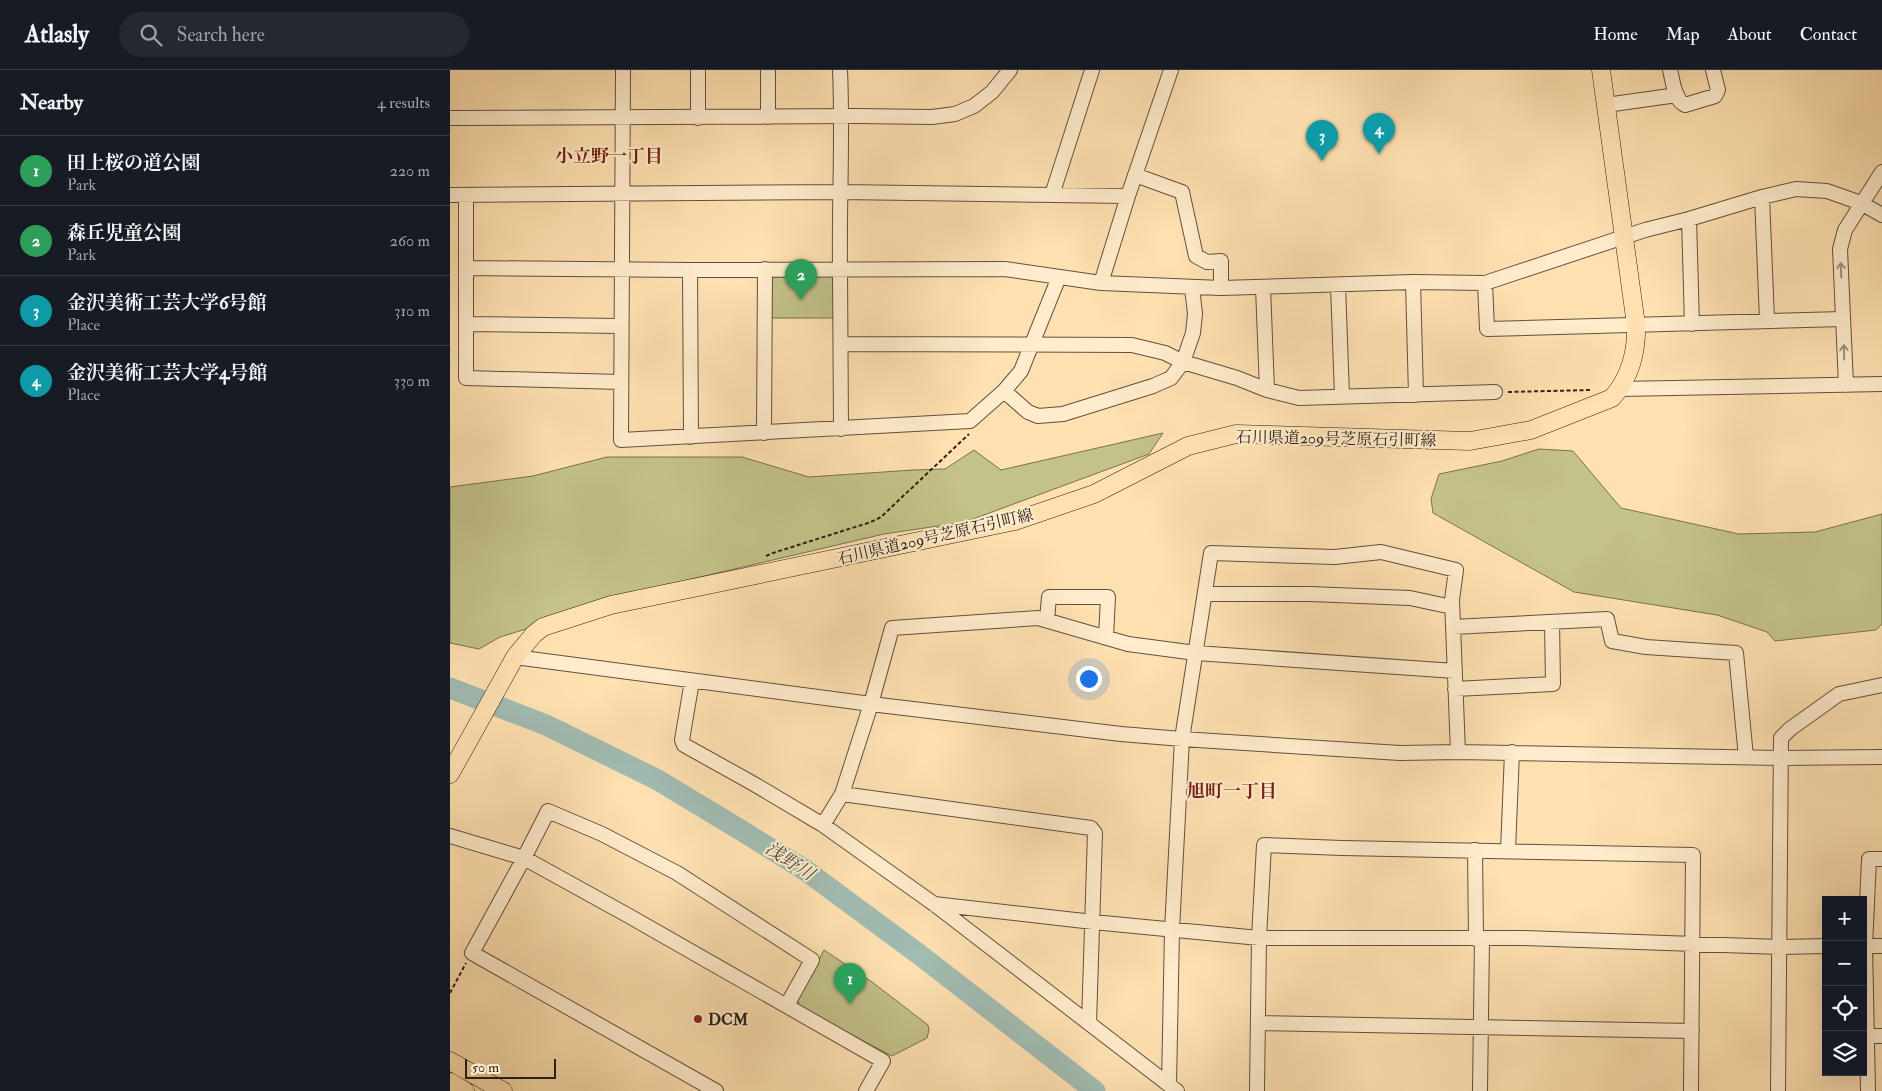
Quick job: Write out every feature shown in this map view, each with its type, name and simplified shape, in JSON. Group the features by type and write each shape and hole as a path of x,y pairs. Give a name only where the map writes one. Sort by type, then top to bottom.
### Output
{"main road":[{"path":"1602,70 1636,325 1633,358 1620,389"},
{"name":"石川県道209号芝原石引町線","path":"450,774 515,657 526,643 543,627 611,605 1015,521 1094,494 1188,446 1236,434 1470,441 1531,430 1600,404 1612,398 1620,389"},
{"path":"450,1061 502,1091"},
{"path":"450,1082 465,1091"}],"street":[{"path":"623,70 621,440 970,421 1004,391 1020,372 1059,277"},
{"path":"698,70 698,118"},
{"path":"768,70 768,117"},
{"path":"840,70 842,117 840,269 842,344 841,429"},
{"path":"450,118 932,117 955,114 974,106 992,92 1010,70"},
{"path":"1052,195 1092,70"},
{"path":"1101,283 1128,196 1171,70"},
{"path":"1670,70 1679,101 1685,105 1712,98 1718,90 1713,70"},
{"path":"1606,105 1677,95"},
{"path":"1846,385 1840,250 1845,230 1860,203 1882,172"},
{"path":"1135,175 1182,192 1196,256 1207,262 1221,262 1221,288"},
{"path":"466,268 1005,270 1101,283 1221,288 1413,282 1485,283 1624,237 1762,196 1796,189 1827,190 1860,203 1882,215"},
{"path":"450,195 841,192 1128,196"},
{"path":"466,194 466,378 621,382"},
{"path":"1762,196 1766,320"},
{"path":"1689,219 1692,324"},
{"path":"764,433 765,269"},
{"path":"690,270 691,437"},
{"path":"1413,282 1416,395"},
{"path":"1485,283 1487,330 1843,318"},
{"path":"1338,285 1342,396"},
{"path":"1004,391 1028,412 1038,416 1063,414 1153,386 1171,378 1183,362 1193,334 1192,287"},
{"path":"1263,288 1267,390"},
{"path":"466,324 621,326"},
{"path":"842,344 1132,345 1165,353 1183,362 1238,378 1267,390 1299,398 1495,392"},
{"path":"1620,389 1882,384"},
{"path":"1173,1088 1172,930 1182,739 1211,553 1334,557 1381,552 1456,570 1452,607 1458,752"},
{"path":"1205,594 1310,594 1410,598 1452,607"},
{"path":"1047,620 1049,597 1108,597 1106,638"},
{"path":"823,825 842,794 871,704 892,628 1038,618 1128,644 1196,653 1454,671"},
{"path":"1453,627 1607,619 1612,641 1646,647 1736,653 1746,757"},
{"path":"1455,689 1552,684 1552,622"},
{"path":"515,657 871,704 1121,734 1182,739 1400,753 1512,752 1781,758 1882,757"},
{"path":"692,681 682,740 684,746 754,784 823,825 934,904 1173,1088"},
{"path":"1778,1091 1781,738 1790,728 1839,694 1882,685"},
{"path":"1508,851 1512,752"},
{"path":"842,794 1091,828 1095,833 1089,1023"},
{"path":"716,1091 472,952 548,811 602,834 677,873 812,960 787,1005"},
{"path":"450,836 524,858 883,1061 866,1091"},
{"path":"1257,1091 1259,938 1264,845 1693,855 1691,1091"},
{"path":"1475,850 1481,1028 1480,1091"},
{"path":"1864,941 1870,859 1882,859"},
{"path":"934,904 1259,938 1522,938 1822,946"},
{"path":"1867,946 1882,946"},
{"path":"1865,986 1867,1031"},
{"path":"1258,1023 1692,1031"},
{"path":"1868,1091 1867,1036 1882,1036"}],"path":[{"path":"1495,392 1595,390"},
{"path":"758,575 758,562 772,553 862,525 881,517 971,433 965,421"},
{"path":"450,993 472,952"}],"shaded area":[{"path":"830,276 833,278 834,318 770,318 769,283 772,277"},
{"path":"1163,433 1149,454 965,522 884,534 679,582 500,637 479,649 450,643 450,487 533,476 607,457 742,457 809,477 945,469 974,450 1001,470"},
{"path":"1539,449 1573,451 1621,508 1739,534 1815,532 1882,514 1882,624 1876,630 1775,641 1767,632 1717,615 1574,592 1433,513 1431,499 1439,474 1502,461"},
{"path":"824,950 872,982 928,1025 927,1038 892,1056 800,1008 798,1000"}],"waterway":[{"name":"浅野川","path":"450,688 546,725 656,779 805,870 920,955 1095,1091"}],"place":[{"name":"金沢美術工芸大学4号館","path":"1379,154"},
{"name":"金沢美術工芸大学6号館","path":"1322,161"},
{"name":"森丘児童公園","path":"801,300"},
{"name":"田上桜の道公園","path":"850,1004"},
{"name":"DCM","path":"698,1019"}],"district":[{"name":"小立野一丁目","path":"609,156"},
{"name":"旭町一丁目","path":"1232,791"}]}
